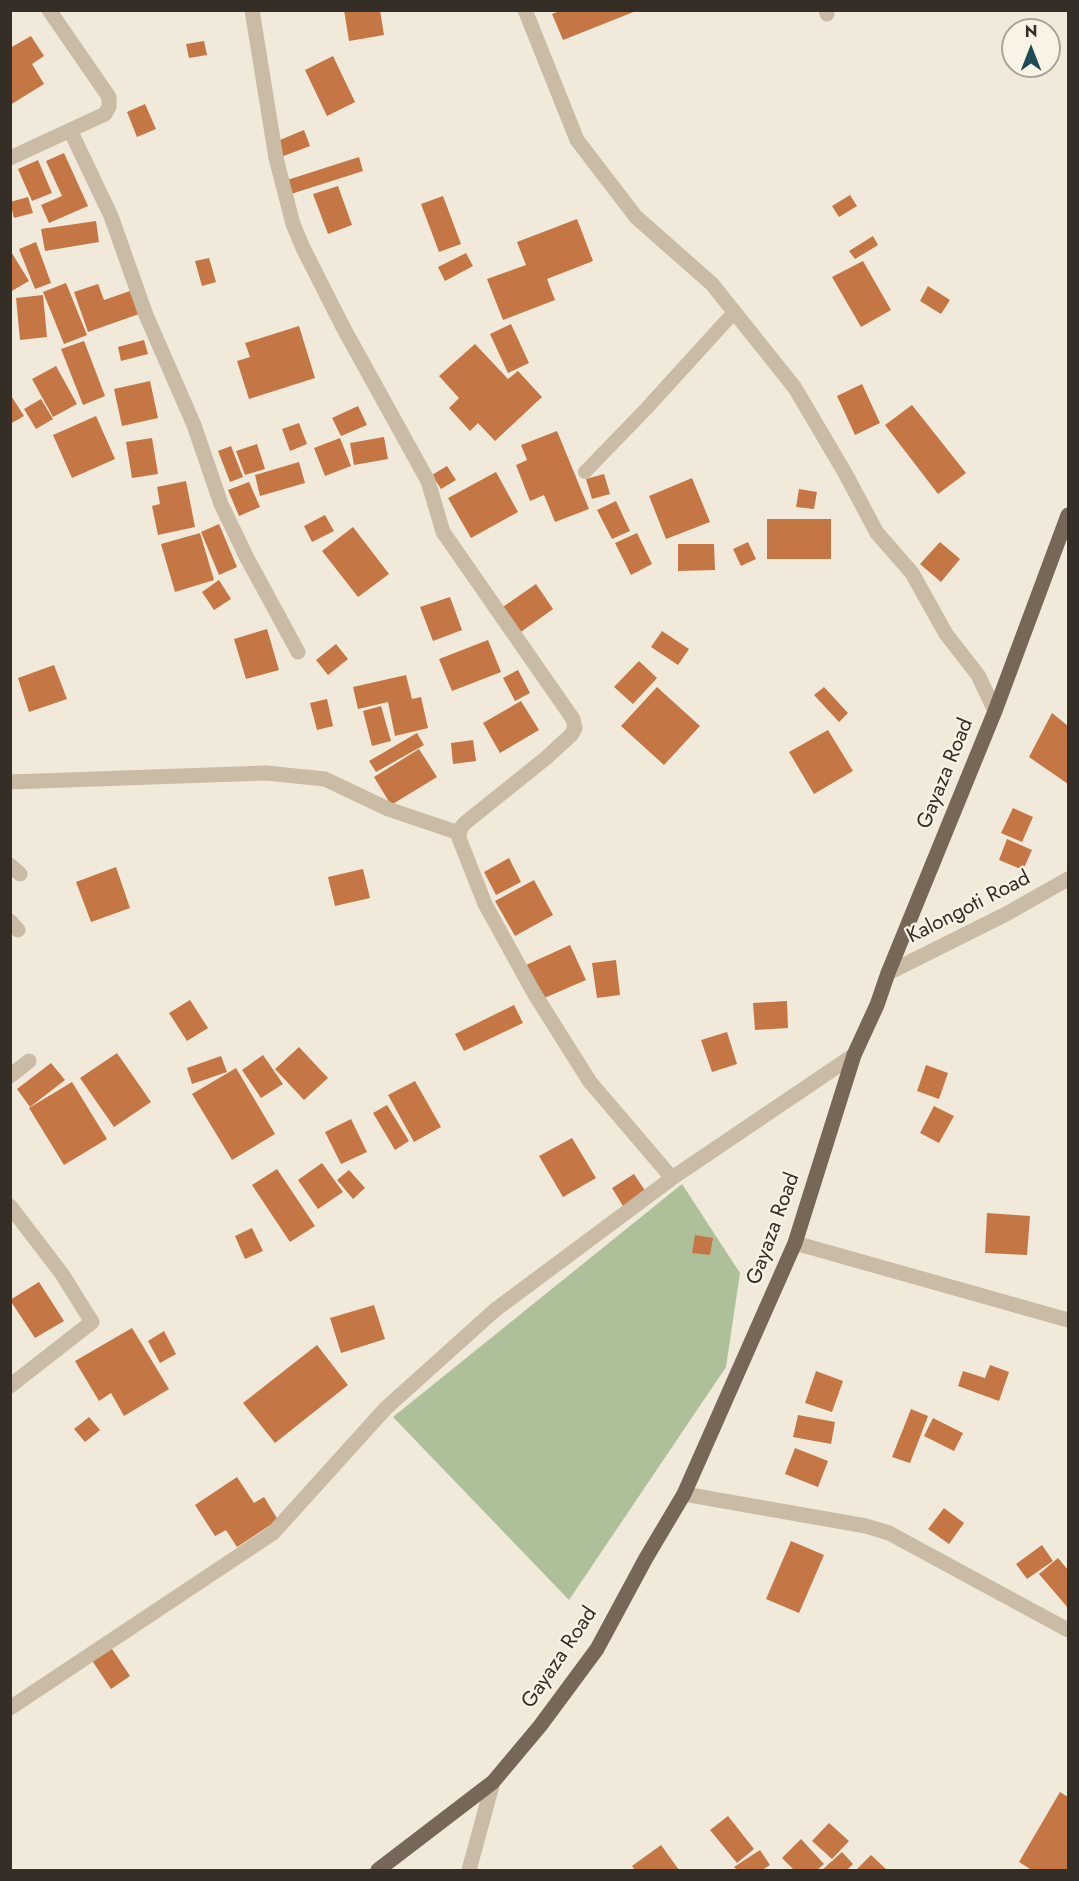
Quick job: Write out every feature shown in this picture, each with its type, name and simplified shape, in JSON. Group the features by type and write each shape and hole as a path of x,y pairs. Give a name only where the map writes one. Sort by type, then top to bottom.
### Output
{"main road":[{"name":"Gayaza Road","path":"378,1870 493,1782 540,1726 597,1649 646,1558 684,1494 795,1243 854,1055 877,1005 995,711 1068,515"}],"street":[{"path":"10,158 105,114 109,107 109,97 49,10"},
{"path":"252,10 276,158 293,224 303,248 428,481 443,532 573,719 575,728 571,735 465,823 459,833 459,838 485,904 534,993 590,1082 672,1178"},
{"path":"525,10 577,140 636,217 712,284 795,388 877,533 912,573 946,634 978,675 995,711"},
{"path":"70,130 111,216 146,315 194,425 221,504 247,558 298,652"},
{"path":"10,782 266,773 325,779 388,809 459,833"},
{"name":"Kalongoti Road","path":"888,973 1006,914 1068,879"},
{"path":"10,1708 273,1533 386,1408 495,1310 672,1178 854,1055"},
{"path":"10,1076 29,1061"},
{"path":"10,1206 62,1274 92,1322 10,1386"},
{"path":"795,1243 1068,1320"},
{"path":"684,1494 866,1526 890,1533 1068,1630"},
{"path":"469,1870 493,1782"}],"lane":[{"path":"585,471 735,313"}],"green space":[{"path":"682,1184 740,1273 726,1367 569,1600 393,1417"}],"building":[{"path":"344,10 380,10 384,35 349,41"},
{"path":"562,10 636,11 563,40 552,14"},
{"path":"31,36 44,56 32,64 44,84 10,105 10,48"},
{"path":"204,41 207,55 189,58 186,44"},
{"path":"333,56 355,102 327,116 305,70"},
{"path":"145,104 156,129 137,137 127,112"},
{"path":"304,130 310,146 281,157 275,142"},
{"path":"64,153 88,206 49,223 41,205 62,196 46,161"},
{"path":"359,157 363,171 288,195 284,181"},
{"path":"38,160 52,193 32,201 18,169"},
{"path":"338,186 352,225 328,234 313,194"},
{"path":"850,195 857,206 839,217 832,206"},
{"path":"443,196 461,244 439,252 421,204"},
{"path":"28,197 33,213 14,218 10,202"},
{"path":"577,219 593,261 547,279 555,300 503,320 487,279 526,265 517,242"},
{"path":"96,221 99,242 45,251 41,229"},
{"path":"873,236 878,245 855,259 849,251"},
{"path":"36,242 51,283 35,289 19,249"},
{"path":"10,250 29,281 10,292"},
{"path":"466,253 473,266 445,281 438,267"},
{"path":"209,258 216,282 202,286 195,261"},
{"path":"863,261 891,310 861,327 832,277"},
{"path":"66,283 87,335 64,344 43,292"},
{"path":"98,284 104,300 130,291 139,314 88,332 74,292"},
{"path":"928,286 950,300 941,314 920,301"},
{"path":"43,295 47,337 20,340 16,298"},
{"path":"511,324 529,363 508,373 490,334"},
{"path":"299,326 315,378 249,399 237,361 250,357 245,343"},
{"path":"144,340 148,354 121,361 118,347"},
{"path":"84,341 105,396 83,405 61,349"},
{"path":"475,344 508,379 518,371 542,397 495,441 478,423 470,431 449,408 459,398 439,376"},
{"path":"56,366 77,404 53,417 32,379"},
{"path":"150,381 158,418 122,426 114,389"},
{"path":"862,384 880,423 855,435 837,396"},
{"path":"10,394 24,416 10,424"},
{"path":"41,399 53,419 36,429 24,409"},
{"path":"912,405 966,473 938,494 885,425"},
{"path":"358,406 367,425 341,436 332,418"},
{"path":"96,416 115,459 72,478 53,435"},
{"path":"299,423 307,444 290,451 282,429"},
{"path":"557,431 589,509 555,522 544,495 530,501 516,465 527,460 521,445"},
{"path":"384,437 388,459 354,465 350,443"},
{"path":"152,438 158,474 132,478 126,442"},
{"path":"340,438 351,466 325,476 314,448"},
{"path":"257,444 265,469 245,475 236,451"},
{"path":"231,446 243,477 230,482 218,451"},
{"path":"299,462 305,483 260,496 255,475"},
{"path":"447,466 456,480 441,489 432,475"},
{"path":"496,472 518,512 471,538 448,498"},
{"path":"604,474 610,494 592,499 586,479"},
{"path":"692,478 710,522 666,539 649,496"},
{"path":"186,481 195,527 158,535 152,506 160,504 157,487"},
{"path":"249,482 260,507 239,516 228,490"},
{"path":"799,489 817,492 814,509 796,507"},
{"path":"616,501 630,531 612,539 597,510"},
{"path":"325,515 334,531 312,542 304,526"},
{"path":"767,519 831,519 831,559 767,559"},
{"path":"219,524 237,567 219,575 201,532"},
{"path":"353,527 389,574 358,597 322,551"},
{"path":"200,533 214,580 175,592 161,544"},
{"path":"637,533 652,564 631,575 615,543"},
{"path":"748,542 756,559 741,566 733,549"},
{"path":"940,542 960,559 941,582 920,564"},
{"path":"678,544 714,544 715,570 678,571"},
{"path":"219,580 231,599 214,610 202,592"},
{"path":"536,584 553,609 518,634 500,609"},
{"path":"450,597 462,630 433,641 420,607"},
{"path":"267,629 279,670 246,679 234,639"},
{"path":"662,631 689,649 678,665 651,647"},
{"path":"488,640 501,672 452,691 439,659"},
{"path":"336,644 348,659 328,675 316,660"},
{"path":"639,661 657,678 633,704 614,687"},
{"path":"54,665 67,699 29,712 18,678"},
{"path":"518,670 530,693 515,701 503,678"},
{"path":"406,675 412,699 421,697 428,728 395,736 388,702 358,709 353,687"},
{"path":"657,687 700,726 664,765 621,726"},
{"path":"824,687 848,713 839,722 814,695"},
{"path":"327,699 333,726 317,730 310,703"},
{"path":"521,701 539,730 500,753 483,723"},
{"path":"381,706 391,741 372,746 363,711"},
{"path":"1052,713 1068,726 1068,784 1029,757"},
{"path":"828,730 853,771 814,794 789,752"},
{"path":"417,733 424,745 376,772 369,761"},
{"path":"473,740 476,761 453,764 451,743"},
{"path":"419,749 437,777 391,805 374,777"},
{"path":"1013,808 1033,817 1022,842 1001,833"},
{"path":"1007,839 1032,850 1023,870 999,860"},
{"path":"509,858 521,882 496,895 484,872"},
{"path":"116,867 130,908 91,922 76,882"},
{"path":"363,869 370,898 335,906 328,877"},
{"path":"534,880 553,915 515,936 495,901"},
{"path":"570,945 586,980 542,999 526,965"},
{"path":"616,960 620,995 597,998 592,963"},
{"path":"190,1000 208,1028 187,1041 169,1013"},
{"path":"787,1001 788,1028 755,1030 753,1003"},
{"path":"514,1005 523,1023 464,1051 455,1034"},
{"path":"727,1032 737,1064 712,1072 701,1040"},
{"path":"299,1047 328,1078 304,1100 275,1069"},
{"path":"117,1053 151,1102 114,1127 80,1078"},
{"path":"263,1055 283,1084 261,1098 242,1070"},
{"path":"221,1056 227,1072 192,1084 187,1068"},
{"path":"51,1063 65,1080 30,1107 17,1089"},
{"path":"926,1065 948,1073 939,1099 917,1091"},
{"path":"236,1068 275,1134 232,1160 192,1094"},
{"path":"415,1081 441,1127 414,1142 388,1095"},
{"path":"72,1082 107,1139 64,1165 29,1108"},
{"path":"387,1105 409,1141 395,1150 373,1113"},
{"path":"934,1106 954,1116 939,1143 920,1133"},
{"path":"351,1119 367,1152 341,1164 325,1132"},
{"path":"572,1138 596,1178 563,1197 539,1156"},
{"path":"322,1163 343,1192 318,1209 298,1180"},
{"path":"277,1169 315,1226 290,1242 252,1185"},
{"path":"349,1170 365,1188 353,1199 337,1180"},
{"path":"634,1174 646,1192 623,1206 612,1188"},
{"path":"987,1213 1030,1216 1027,1255 985,1253"},
{"path":"252,1228 263,1251 245,1259 235,1236"},
{"path":"695,1235 713,1238 710,1255 692,1253"},
{"path":"39,1282 64,1321 35,1338 10,1300"},
{"path":"374,1305 385,1339 341,1353 330,1318"},
{"path":"132,1328 169,1389 124,1416 111,1393 99,1401 75,1361"},
{"path":"164,1331 176,1354 160,1363 148,1341"},
{"path":"317,1345 348,1385 275,1443 243,1403"},
{"path":"990,1365 1009,1372 999,1401 958,1386 963,1371 985,1378"},
{"path":"816,1371 843,1381 832,1412 805,1403"},
{"path":"911,1409 928,1416 910,1463 892,1457"},
{"path":"798,1415 835,1422 831,1444 793,1437"},
{"path":"89,1417 100,1430 85,1442 74,1429"},
{"path":"933,1418 963,1433 954,1451 924,1436"},
{"path":"795,1448 828,1461 818,1487 785,1474"},
{"path":"237,1477 254,1503 264,1497 278,1520 237,1547 226,1530 215,1536 195,1505"},
{"path":"944,1508 964,1523 949,1544 928,1529"},
{"path":"791,1541 824,1555 799,1613 766,1599"},
{"path":"1042,1545 1053,1561 1027,1579 1016,1564"},
{"path":"1058,1558 1068,1570 1068,1608 1039,1574"},
{"path":"110,1646 130,1676 111,1689 91,1659"},
{"path":"1060,1792 1068,1797 1068,1870 1030,1870 1019,1862"},
{"path":"728,1816 754,1849 737,1863 710,1830"},
{"path":"829,1823 849,1841 832,1859 812,1841"},
{"path":"801,1839 824,1864 817,1870 794,1870 782,1858"},
{"path":"661,1845 679,1870 635,1870 632,1866"},
{"path":"760,1850 770,1865 762,1870 737,1870 734,1867"},
{"path":"842,1852 853,1864 847,1870 822,1870"},
{"path":"871,1855 887,1870 856,1870"}]}
